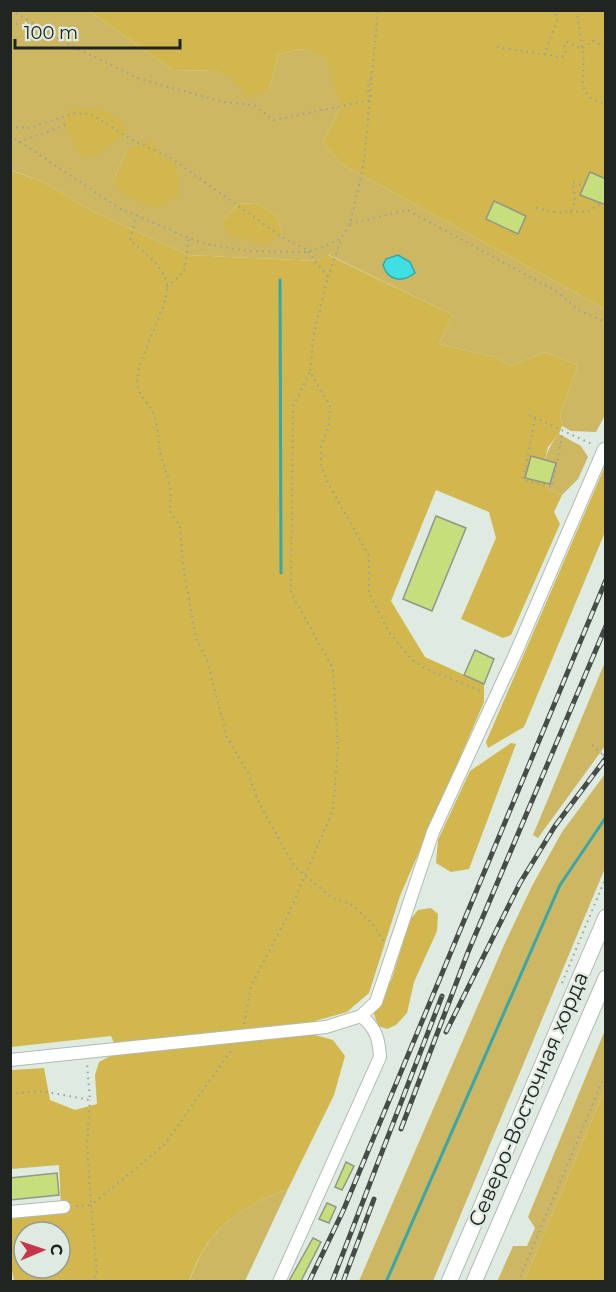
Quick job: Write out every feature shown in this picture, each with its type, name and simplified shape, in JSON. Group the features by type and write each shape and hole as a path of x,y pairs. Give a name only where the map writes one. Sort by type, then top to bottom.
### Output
{"main road":[{"name":"Северо-Восточная хорда","path":"449,1281 606,917"},
{"name":"Северо-Восточная хорда","path":"474,1281 606,978"}],"street":[{"path":"10,1060 326,1027 361,1017 376,1002 433,832 604,449"},
{"path":"279,1281 380,1057 380,1041 373,1025 361,1017"},
{"path":"10,1212 64,1207"}],"path":[{"path":"11,10 66,43 140,79 224,102 254,105 274,120 371,99"},
{"path":"64,1207 91,1204 164,1145 241,1036 248,1015 251,986 306,875 333,810 338,749 333,668 291,593 293,406 310,372 314,333 328,277 341,238 350,224 364,163 378,10"},
{"path":"544,55 557,21 556,10"},
{"path":"576,10 583,54 581,73 584,89 596,102 606,104"},
{"path":"10,24 34,24"},
{"path":"497,47 562,57 566,53 564,44 567,42 582,49 593,41 606,47"},
{"path":"10,127 29,128 75,113 90,114 136,142 168,156 297,247 309,252 328,277"},
{"path":"19,142 69,124"},
{"path":"10,135 103,199 207,244 248,250 309,252 324,248 341,238"},
{"path":"565,213 572,210 575,201 573,182 584,186"},
{"path":"536,208 565,213 589,211 601,203"},
{"path":"350,224 407,210 556,291 580,311 606,322"},
{"path":"137,215 130,240 165,277 167,287 152,341 138,371 138,388 154,415 162,458 168,470 172,498 169,510 180,526 183,565 196,638 207,660 227,737 248,773 276,836 289,853 295,867 331,897 352,905 372,924 393,954"},
{"path":"167,287 184,272 189,238"},
{"path":"310,372 330,405 329,426 321,446 321,464 335,497 369,556 369,593 388,631 412,660 426,669 495,697"},
{"path":"529,416 604,449"},
{"path":"535,418 523,480 552,487 562,431"},
{"path":"592,745 604,756 606,751"},
{"path":"87,1052 90,1100 87,1144 98,1281"},
{"path":"518,1281 606,1073"},
{"path":"10,1094 42,1091 90,1100"},
{"path":"90,1281 97,1274"}],"shaded area":[{"path":"10,11 89,11 173,70 216,71 269,90 279,54 302,49 327,58 340,109 323,142 340,163 605,309 605,415 596,432 571,431 562,426 560,415 578,365 544,352 511,366 495,357 439,344 453,315 329,255 317,261 188,255 92,211 43,182 11,170","holes":["127,150 155,209 113,181","257,203 276,215 283,234 223,220 238,204"]},
{"path":"89,11 605,11 605,309 340,163 323,142 340,109 326,58 302,49 279,54 269,90 246,98 232,78 216,71 173,70"},
{"path":"98,108 119,118 127,133 96,156 79,154 63,125 68,110"},
{"path":"153,141 162,157 176,162 179,197 155,209 121,192 113,181 127,150"},
{"path":"10,170 43,182 92,211 188,255 317,261 328,255 453,315 439,344 495,357 511,366 544,352 578,365 560,415 562,426 559,434 548,447 544,463 543,475 549,490 562,495 554,512 560,524 511,635 503,638 461,619 496,538 489,512 436,490 391,601 425,657 484,684 484,702 400,896 369,993 347,1012 315,1021 315,1035 333,1040 345,1056 334,1095 288,1189 254,1204 226,1222 205,1247 189,1281 14,1281 72,1280 72,1220 12,1220 12,1270 11,1216 61,1207 59,1165 11,1169 11,1070 44,1068 50,1100 75,1110 97,1104 95,1075 99,1062 118,1052 111,1036 11,1047"},
{"path":"257,203 276,215 283,234 266,244 228,236 223,220 238,204"},
{"path":"559,434 581,446 588,457 578,479 562,495 549,490 544,467 550,447"},
{"path":"605,466 605,532 524,727 488,748 486,742"},
{"path":"605,662 605,746 538,838 533,835"},
{"path":"511,743 516,744 469,869 451,872 436,863 438,840 470,771"},
{"path":"605,774 605,868 433,1281 359,1281 504,945 532,886 562,832"},
{"path":"431,908 438,914 437,931 414,982 407,1013 396,1025 387,1029 378,1026 374,1014 392,978 410,920 418,910"},
{"path":"605,1030 605,1089 524,1281 497,1282 513,1246 527,1246 535,1228 528,1217"},
{"path":"605,1089 605,1281 524,1281"},
{"path":"288,1189 245,1281 189,1282 205,1248 226,1222 254,1204"}],"water":[{"path":"398,255 410,262 415,273 400,279 388,274 383,265 386,259"}],"building":[{"path":"590,172 606,179 606,205 580,195"},
{"path":"494,201 526,216 518,234 486,219"},
{"path":"531,456 556,463 550,484 525,478"},
{"path":"436,516 466,528 432,611 403,599"},
{"path":"475,650 494,659 484,684 464,675"},
{"path":"346,1162 354,1166 342,1190 335,1187"},
{"path":"57,1173 59,1195 10,1200 10,1178"},
{"path":"327,1203 336,1207 329,1223 319,1219"},
{"path":"313,1238 321,1242 301,1281 289,1281"}],"waterway":[{"path":"280,280 281,573"},
{"path":"386,1282 560,885 606,817"}],"railway":[{"path":"309,1282 343,1211 606,580"},
{"path":"401,1129 468,952 606,626"},
{"path":"446,1032 520,883 555,826 606,758"},
{"path":"332,1282 442,996"},
{"path":"343,1282 374,1199"}]}
